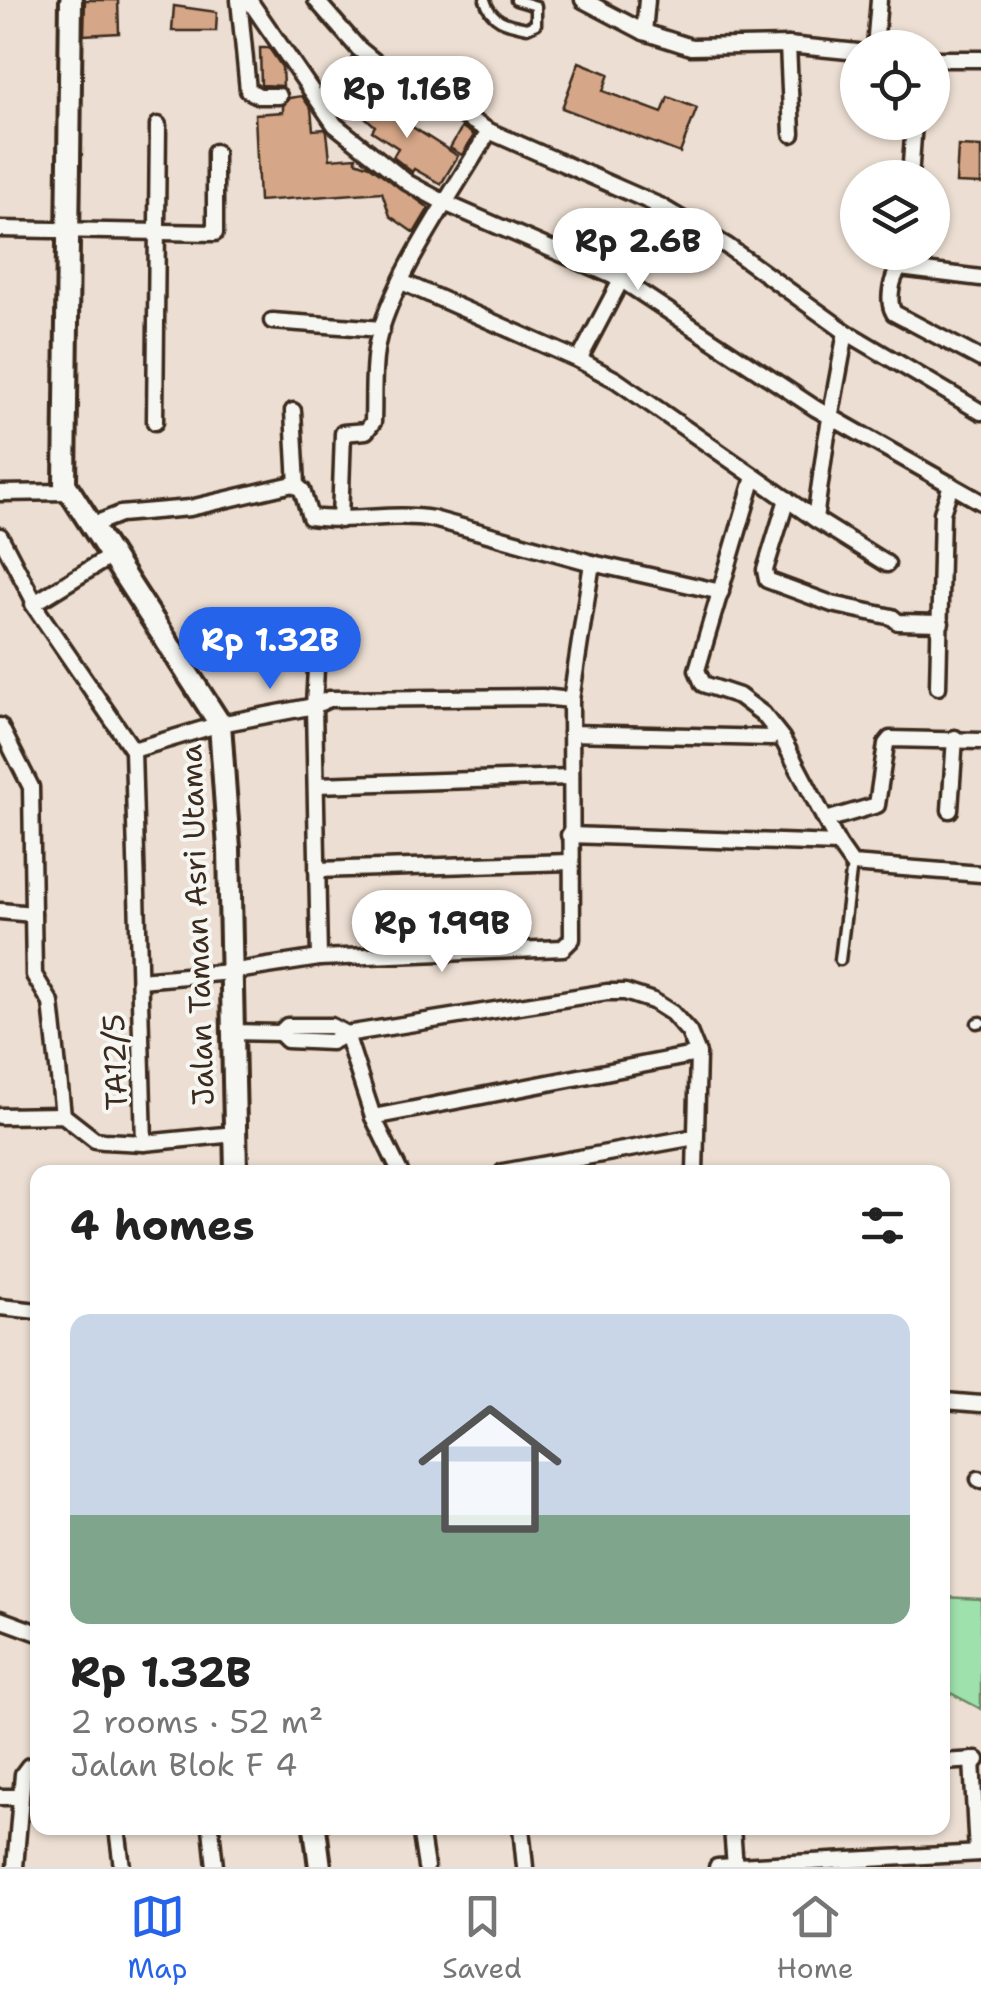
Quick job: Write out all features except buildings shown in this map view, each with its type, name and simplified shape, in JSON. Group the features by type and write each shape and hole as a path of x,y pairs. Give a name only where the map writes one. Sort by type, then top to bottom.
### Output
{"street":[{"path":"0,493 68,492 65,484 71,0"},
{"path":"239,0 248,90 259,96 280,96"},
{"path":"249,0 335,124 408,183 446,204 620,279 830,416 981,502"},
{"path":"316,0 358,48 380,66 489,131 660,206 727,246 846,332 981,412"},
{"path":"583,0 644,32 691,47 788,45 840,50"},
{"path":"644,32 647,0"},
{"path":"876,30 878,0"},
{"path":"788,45 792,134"},
{"path":"950,59 981,59"},
{"path":"155,422 158,125"},
{"path":"340,520 344,433 366,431 373,422 376,346 382,329 402,282 489,131"},
{"path":"0,229 215,234 216,152"},
{"path":"579,360 660,206"},
{"path":"981,278 900,268 895,274 891,310 981,360"},
{"path":"402,282 616,380 815,519 887,564"},
{"path":"272,322 382,329"},
{"path":"815,519 846,332"},
{"path":"294,410 297,485 310,518 408,515 460,524 592,563 721,592"},
{"path":"754,477 698,676 703,684 740,696 764,714 782,738 852,864 981,874"},
{"path":"92,526 120,514 190,508 297,485"},
{"path":"938,687 942,514 951,485"},
{"name":"Jalan Taman Asri Utama","path":"68,492 227,723 236,1165"},
{"path":"787,499 766,570 767,580 832,604 892,617 898,622 941,623"},
{"path":"0,536 34,604 133,750 227,723 314,706 329,698 570,700"},
{"path":"34,604 111,556"},
{"path":"140,980 230,978 319,958 564,948 572,939 570,700 592,563"},
{"path":"318,631 314,706 319,958"},
{"path":"0,726 31,786 34,975 52,1003 63,1115"},
{"path":"570,733 770,738"},
{"path":"950,810 955,738"},
{"path":"826,820 876,805 890,739 981,741"},
{"name":"TA12/5","path":"133,750 144,1143"},
{"path":"316,785 572,777"},
{"path":"569,835 838,844"},
{"path":"318,870 570,862"},
{"path":"0,911 34,914"},
{"path":"232,1032 280,1033 287,1026 331,1026 346,1034 625,992 654,1001 672,1013 689,1032 698,1054 695,1165"},
{"path":"346,1034 373,1116 397,1165"},
{"path":"373,1116 698,1054"},
{"path":"0,1116 63,1115 95,1140 144,1143 234,1134"},
{"path":"542,1165 695,1138"},
{"path":"0,1307 30,1310"},
{"path":"950,1401 981,1404"},
{"path":"0,1618 30,1630"},
{"path":"718,1867 979,1853 976,1760 950,1762"},
{"path":"16,1867 21,1797 25,1769 30,1767"},
{"path":"0,1797 21,1797"},
{"path":"118,1835 122,1867"},
{"path":"211,1835 215,1867"},
{"path":"316,1835 320,1867"},
{"path":"421,1835 426,1867"},
{"path":"522,1835 526,1867"},
{"path":"733,1835 735,1867"}],"lane":[{"path":"485,0 496,20 527,28 536,24 536,6 516,0"},
{"path":"840,960 852,864"}],"green space":[{"path":"950,1597 981,1599 981,1709 950,1693"}]}
